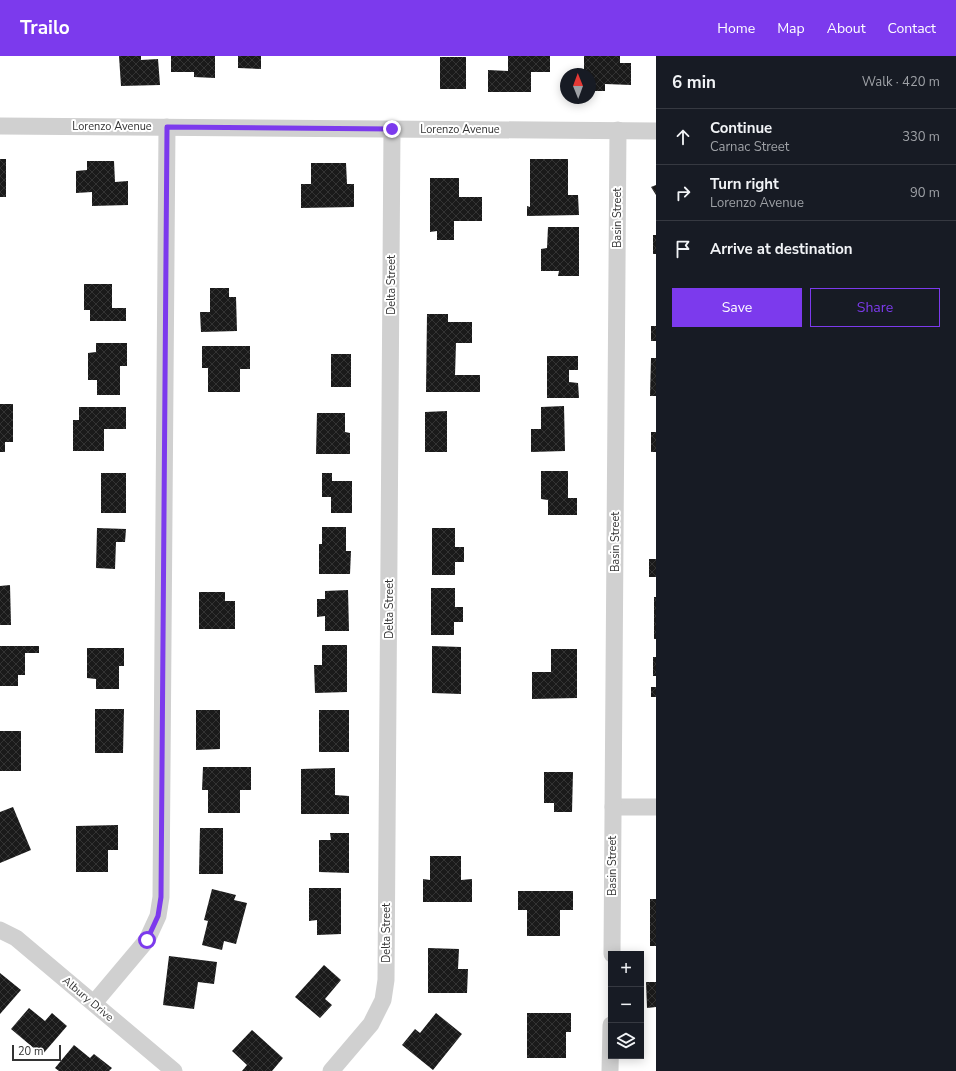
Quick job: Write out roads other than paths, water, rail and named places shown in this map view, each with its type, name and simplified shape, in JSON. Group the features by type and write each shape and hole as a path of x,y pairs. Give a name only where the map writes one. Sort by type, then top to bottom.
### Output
{"street":[{"name":"Lorenzo Avenue","path":"0,126 656,131"},
{"path":"94,1003 147,940 158,916 161,897 167,127"},
{"name":"Delta Street","path":"332,1071 371,1024 383,1000 386,980 392,129"},
{"name":"Basin Street","path":"612,951 618,130"},
{"path":"613,807 656,807"},
{"name":"Albury Drive","path":"0,930 16,938 174,1071"},
{"path":"610,1059 610,1071"}]}
